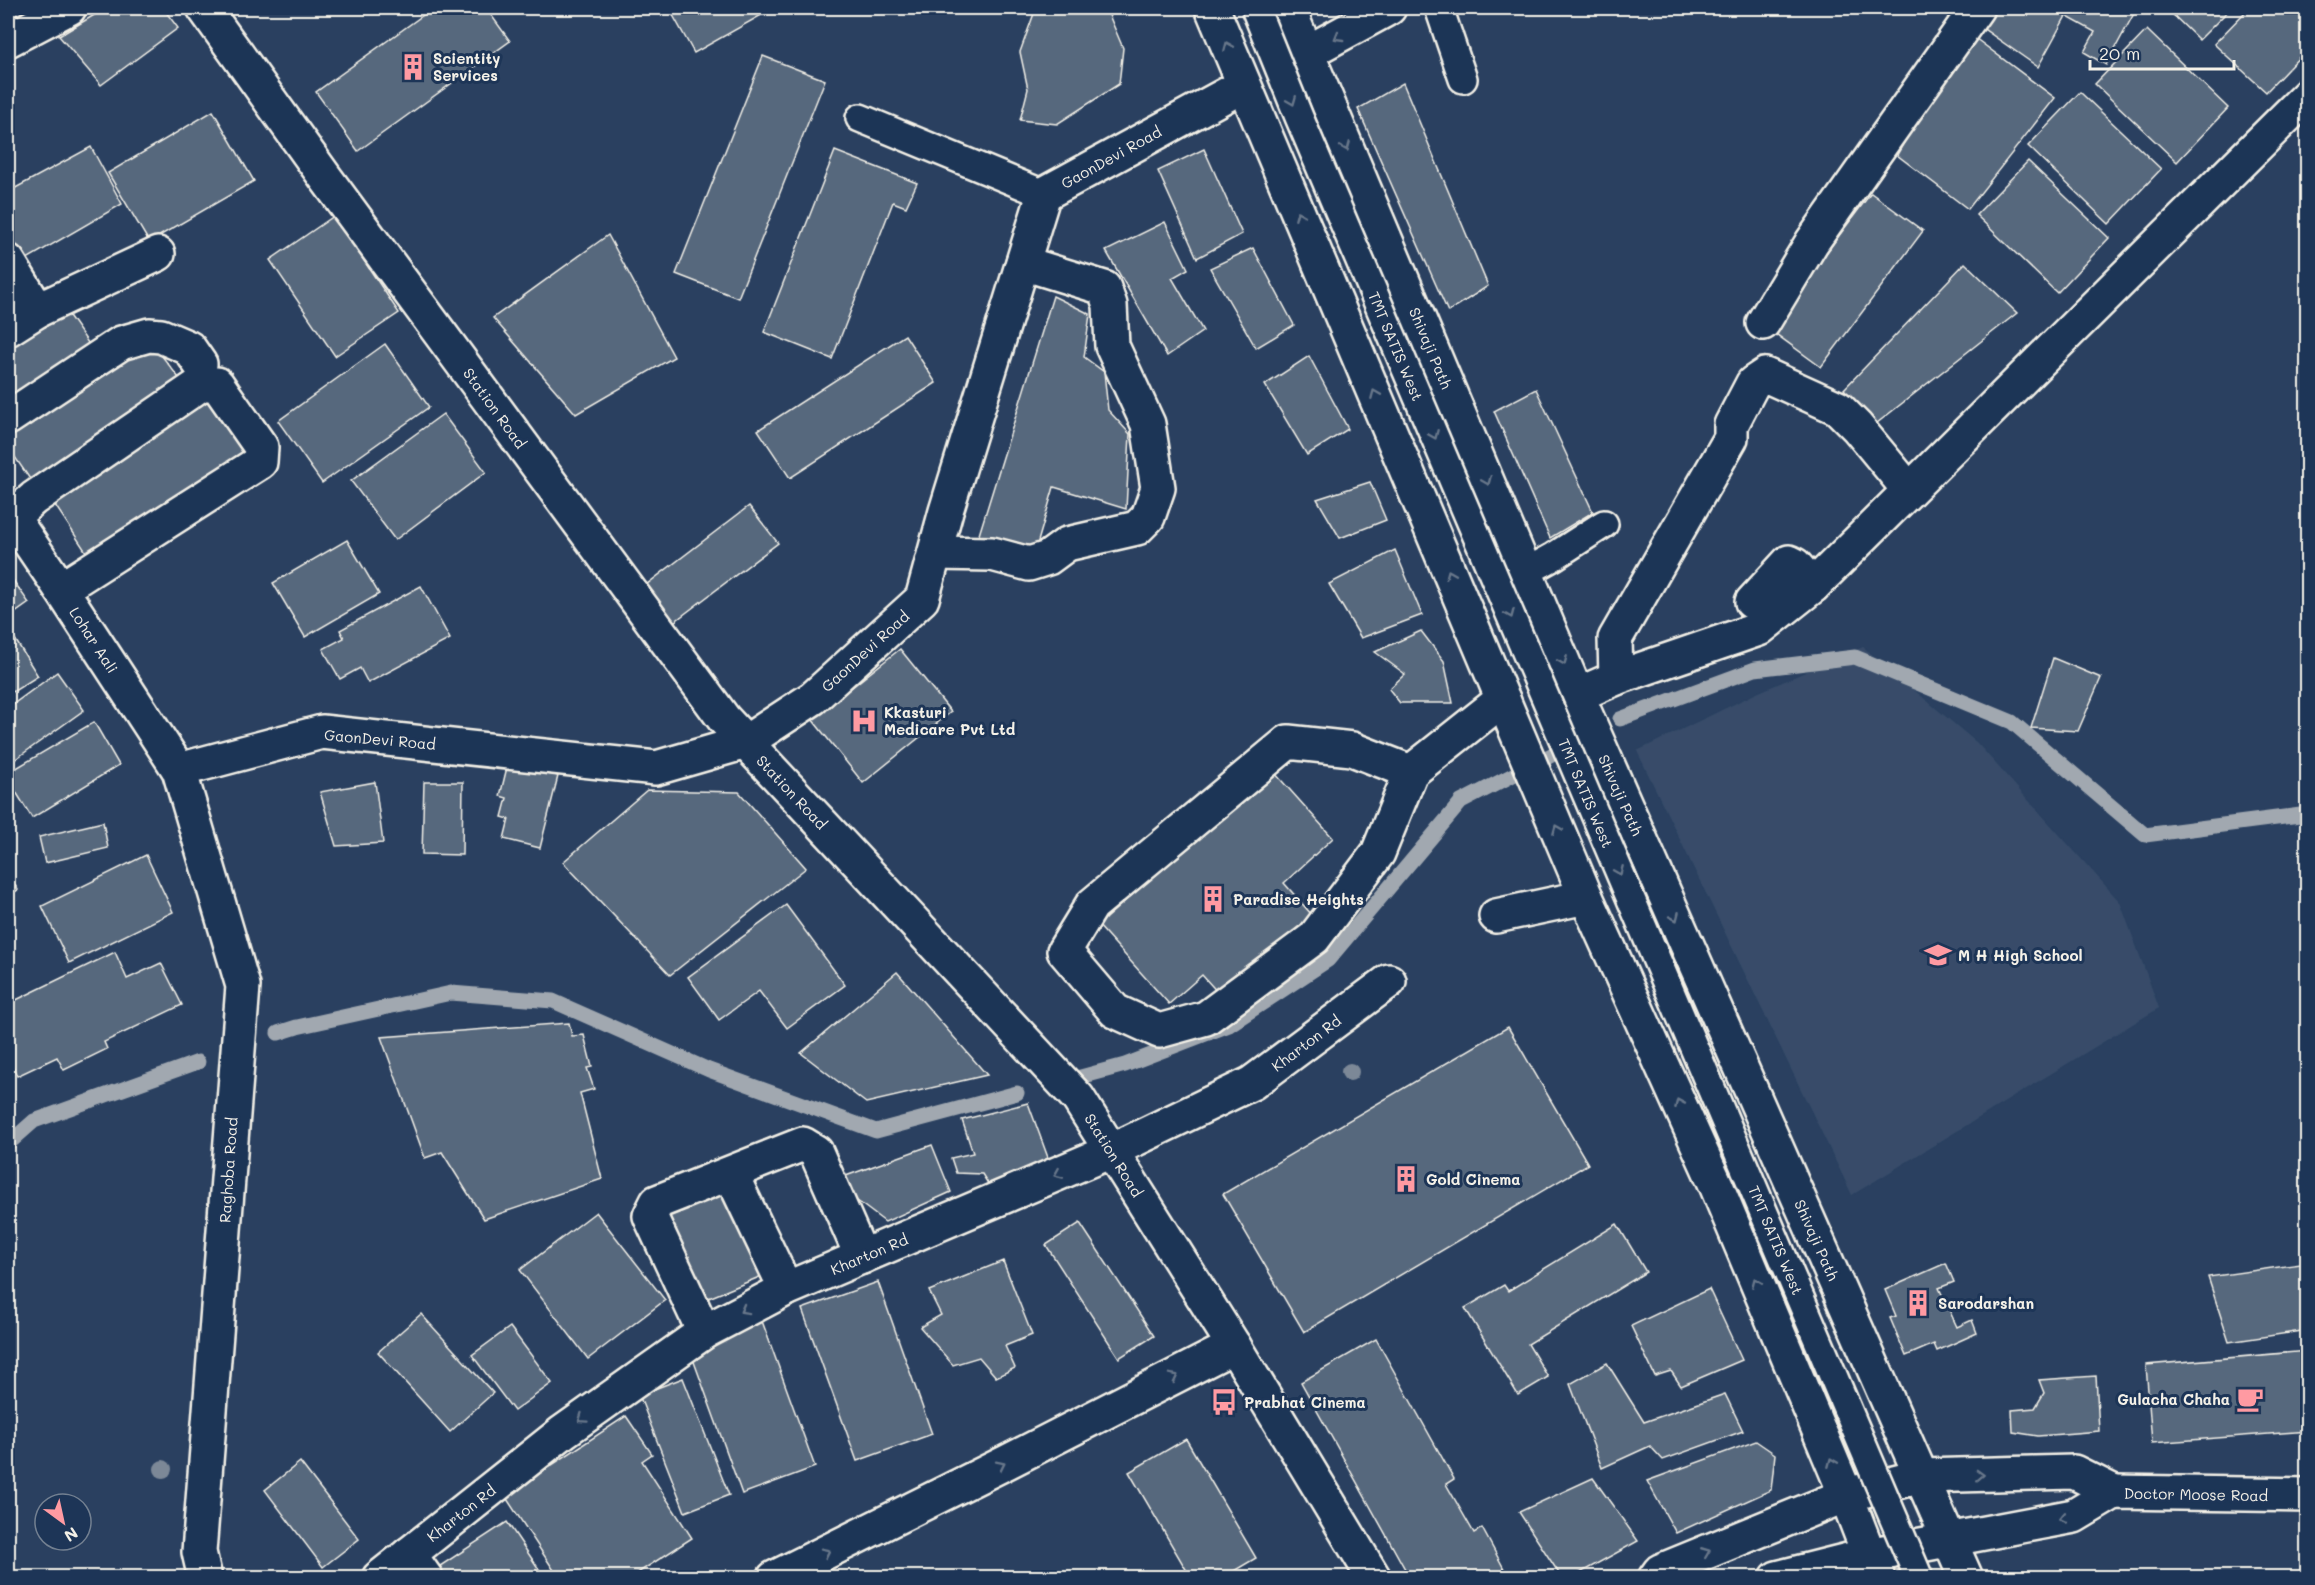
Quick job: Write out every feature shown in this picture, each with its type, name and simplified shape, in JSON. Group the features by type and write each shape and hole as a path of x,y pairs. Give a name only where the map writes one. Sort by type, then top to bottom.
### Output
{"street":[{"path":"8,40 69,8"},
{"name":"Station Road","path":"204,8 325,177 723,719 1078,1098 1234,1346 1374,1578"},
{"path":"1212,8 1586,897 1716,1185 1846,1495 1873,1566"},
{"name":"Shivaji Path","path":"1288,8 1577,695 1966,1578"},
{"path":"1245,85 1307,54 1389,8"},
{"path":"1763,323 1812,242 1977,8"},
{"name":"GaonDevi Road","path":"179,770 322,732 656,768 746,742 813,698 922,599 946,511 1044,194 1245,85"},
{"path":"1577,695 1616,678 1759,629 1813,586 2307,95"},
{"path":"8,329 38,310 158,254"},
{"path":"8,261 38,310"},
{"path":"935,553 992,554 1029,564 1048,558 1067,544 1137,528 1148,517 1158,488 1148,424 1112,346 1110,305 1104,288 1023,263"},
{"path":"8,418 121,343 149,335 161,336 189,348 200,364"},
{"path":"1616,678 1615,639 1731,438 1731,425 1753,383 1765,375 1838,408 1857,426 1909,490"},
{"path":"9,516 201,384 217,384 261,447 260,462 61,589"},
{"name":"Lohar Aali","path":"9,516 61,589 179,770"},
{"path":"1752,602 1789,562 1795,565 1813,586"},
{"path":"1411,772 1352,749 1288,742 1092,905 1064,951 1114,1011 1159,1031 1206,1018 1314,938 1378,853 1411,772 1503,699"},
{"name":"Raghoba Road","path":"179,770 243,986 199,1552 205,1578"},
{"path":"1496,916 1586,897"},
{"name":"Kharton Rd","path":"379,1578 417,1566 563,1432 704,1332 786,1289 1112,1151 1252,1083 1389,981"},
{"path":"704,1332 650,1215 657,1203 803,1144 816,1152 862,1257"},
{"path":"731,1174 786,1289"},
{"path":"774,1578 1234,1346"},
{"path":"1655,1578 1660,1571 1846,1495 1922,1476 2074,1472 2115,1492"},
{"name":"Doctor Moose Road","path":"1777,1578 1873,1566 1949,1540 2074,1516 2115,1492 2307,1495"}],"lane":[{"name":"TMT SATIS West","path":"1255,8 1299,117 1919,1578"},
{"path":"1439,8 1463,79"},
{"path":"860,118 1044,194"},
{"path":"1526,572 1604,524"}],"shaded area":[{"name":"M H High School","path":"1863,647 1977,743 2120,902 2159,1008 1852,1195 1637,751 1757,693"}],"building":[{"path":"106,8 163,8 178,28 101,85 59,36"},
{"name":"Scientity Services","path":"433,8 486,8 510,41 358,151 316,92"},
{"path":"669,8 774,8 694,53"},
{"path":"1036,8 1106,8 1123,48 1119,84 1057,124 1020,120 1028,89 1020,52"},
{"path":"1996,8 2137,8 2106,65 2084,52 2095,32 2066,16 2038,67 1981,27"},
{"path":"2166,8 2231,8 2199,40"},
{"path":"2249,8 2308,8 2308,48 2266,92 2214,44"},
{"path":"2147,30 2228,108 2177,162 2095,84"},
{"path":"1967,32 2055,98 1968,209 1897,155"},
{"path":"763,56 825,80 738,298 676,274"},
{"path":"1403,83 1488,286 1448,312 1358,109"},
{"path":"2080,92 2161,169 2109,224 2028,146"},
{"path":"213,111 254,181 149,242 108,173"},
{"path":"91,147 122,204 15,266 8,252 8,192"},
{"path":"1204,149 1242,234 1197,258 1158,171"},
{"path":"835,151 917,183 906,207 893,202 832,359 764,332"},
{"path":"2028,161 2109,238 2057,293 1976,215"},
{"path":"1871,193 1923,231 1821,367 1769,329"},
{"path":"334,216 399,313 335,356 270,260"},
{"path":"1165,222 1188,269 1172,278 1203,331 1167,356 1106,251"},
{"path":"608,235 674,357 576,414 493,318"},
{"path":"1253,248 1294,325 1256,348 1210,268"},
{"path":"1965,263 2017,313 1877,423 1844,389"},
{"path":"1053,296 1090,314 1084,357 1104,372 1108,410 1130,434 1126,509 1054,487 1034,555 978,538"},
{"path":"63,307 91,347 8,404 8,344"},
{"path":"905,335 936,383 790,478 758,430"},
{"path":"151,342 183,383 34,485 8,447 8,436"},
{"path":"385,344 429,407 322,483 278,421"},
{"path":"1309,356 1348,429 1307,455 1265,385"},
{"path":"1536,389 1593,512 1550,538 1494,411"},
{"path":"211,398 250,456 92,561 53,502"},
{"path":"443,414 486,472 395,540 351,481"},
{"path":"1370,482 1386,520 1340,538 1317,499"},
{"path":"749,506 778,543 670,625 642,588"},
{"path":"347,540 379,594 305,637 273,583"},
{"path":"1395,550 1422,615 1361,638 1329,584"},
{"path":"8,573 29,603 8,618"},
{"path":"421,586 450,639 368,683 360,668 340,679 323,649 344,638 340,630"},
{"path":"8,628 38,676 8,695"},
{"path":"1421,631 1444,661 1453,703 1400,703 1389,689 1405,674 1375,652"},
{"path":"900,649 951,712 863,783 812,719"},
{"path":"2053,658 2101,678 2078,731 2031,728"},
{"path":"57,672 84,710 10,763 8,759 8,708"},
{"path":"94,722 119,765 32,818 8,779 8,773"},
{"path":"508,763 558,776 540,848 504,839 509,819 502,817 507,798 500,796"},
{"name":"Paradise Heights","path":"1273,771 1333,838 1284,883 1312,915 1221,996 1202,975 1169,1004 1098,925"},
{"path":"375,782 383,843 336,846 320,792"},
{"path":"424,782 463,782 462,855 422,854"},
{"path":"647,790 739,792 806,868 670,975 563,862"},
{"path":"103,822 108,848 45,863 39,837"},
{"path":"146,855 173,912 69,963 42,906"},
{"path":"8,874 18,890 8,896"},
{"path":"786,905 845,985 787,1028 759,991 719,1020 688,977"},
{"path":"115,952 127,979 161,963 182,1005 104,1042 107,1049 64,1070 57,1057 17,1076 8,1056 8,1016 11,1014 8,1004"},
{"path":"897,972 987,1075 866,1103 801,1053"},
{"path":"569,1023 572,1036 584,1035 592,1067 587,1068 594,1089 580,1093 602,1179 484,1219 442,1152 425,1158 381,1037"},
{"name":"Gold Cinema","path":"1508,1027 1588,1164 1304,1332 1223,1194"},
{"path":"1028,1103 1050,1163 992,1190 982,1174 956,1173 951,1158 973,1153 962,1120"},
{"path":"932,1145 951,1192 885,1222 852,1197 843,1177"},
{"path":"728,1190 769,1273 699,1302 661,1215"},
{"path":"596,1212 665,1300 588,1359 520,1270"},
{"path":"1080,1223 1154,1336 1119,1358 1046,1245"},
{"path":"1617,1224 1646,1272 1528,1344 1548,1377 1518,1395 1465,1308 1504,1285 1508,1291"},
{"path":"1003,1261 1032,1335 1005,1346 1015,1368 996,1377 979,1357 953,1365 920,1327 941,1315 929,1291"},
{"name":"Sarodarshan","path":"1946,1263 1954,1282 1939,1288 1957,1327 1972,1320 1977,1333 1937,1351 1934,1344 1906,1356 1890,1318 1896,1316 1885,1290"},
{"path":"2308,1263 2308,1330 2229,1342 2208,1277"},
{"path":"878,1282 932,1434 857,1461 802,1309"},
{"path":"1709,1289 1742,1360 1681,1386 1671,1371 1655,1376 1631,1326"},
{"path":"421,1314 493,1393 450,1432 378,1352"},
{"path":"762,1321 815,1467 742,1494 689,1348"},
{"path":"510,1327 552,1383 514,1411 472,1355"},
{"path":"1376,1339 1454,1479 1446,1484 1474,1533 1482,1528 1509,1578 1410,1578 1301,1382"},
{"path":"2308,1351 2308,1431 2152,1443 2146,1365"},
{"path":"1607,1363 1644,1422 1725,1394 1743,1431 1663,1460 1650,1446 1602,1468 1570,1384"},
{"path":"2096,1376 2099,1431 2038,1436 2013,1432 2012,1410 2035,1408 2044,1393 2039,1380"},
{"path":"683,1378 729,1495 685,1512 639,1395"},
{"path":"626,1416 652,1454 642,1461 692,1538 630,1578 559,1578 505,1496"},
{"path":"1186,1439 1256,1558 1222,1578 1191,1578 1129,1472"},
{"path":"1756,1441 1775,1454 1771,1490 1676,1533 1647,1481"},
{"path":"300,1462 359,1539 323,1567 265,1490"},
{"path":"1593,1478 1638,1541 1571,1578 1562,1578 1519,1512"},
{"path":"507,1522 545,1578 447,1578 440,1566"}],"waterway":[{"path":"1620,719 1755,669 1855,657 2012,722 2145,835 2308,814"},
{"path":"1077,1078 1125,1065 1229,1025 1328,960 1461,802 1569,746"},
{"path":"278,1033 451,993 553,1001 709,1070 876,1131 1017,1093"},
{"path":"8,1144 34,1121 198,1062"}],"place":[{"name":"Scientity Services","path":"413,67"},
{"name":"Kkasturi Medicare Pvt Ltd","path":"864,721"},
{"name":"Paradise Heights","path":"1213,899"},
{"name":"M H High School","path":"1938,955"},
{"name":"Gold Cinema","path":"1406,1179"},
{"name":"Sarodarshan","path":"1918,1303"},
{"name":"Gulacha Chaha","path":"2250,1399"},
{"name":"Prabhat Cinema","path":"1224,1402"}]}
